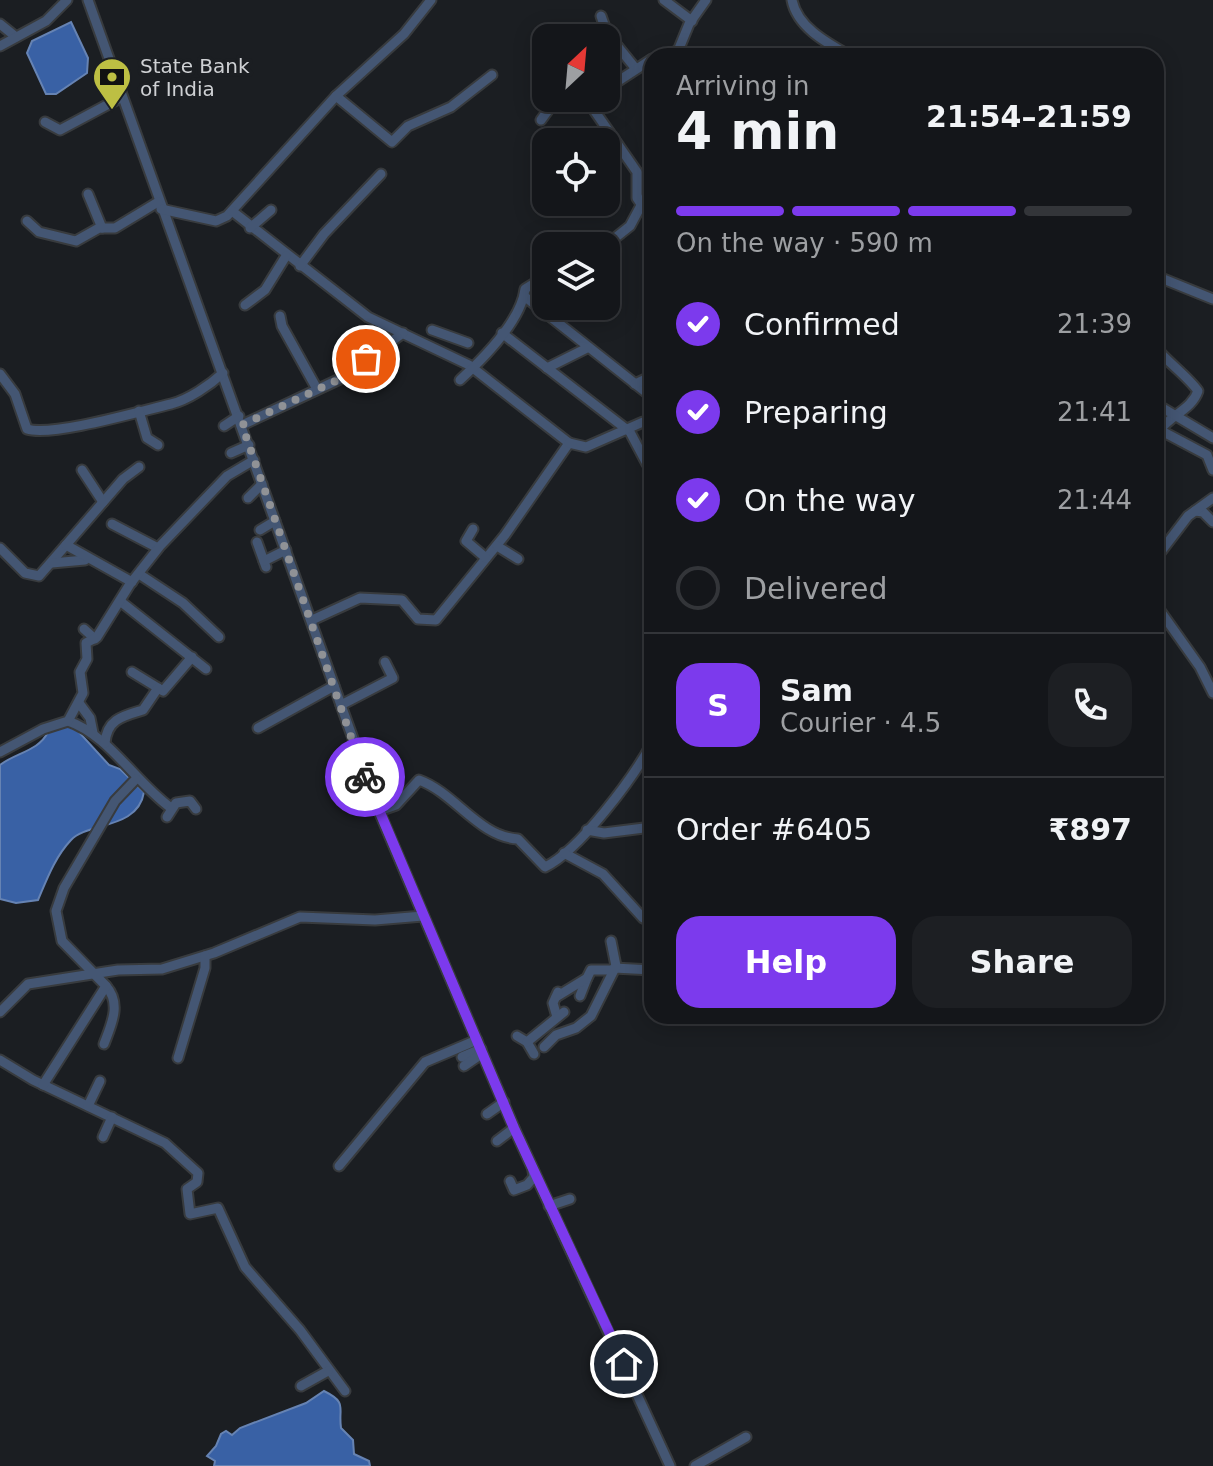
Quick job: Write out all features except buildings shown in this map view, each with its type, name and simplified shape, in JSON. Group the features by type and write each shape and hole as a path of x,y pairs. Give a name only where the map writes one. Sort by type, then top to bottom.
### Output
{"street":[{"path":"0,46 46,21 67,0"},
{"path":"88,0 120,98 223,373 379,811 514,1128 670,1466"},
{"path":"27,221 39,232 63,240 82,239 102,228 115,228 160,206 216,221 232,211 336,96 404,34 431,0"},
{"path":"664,0 692,21"},
{"path":"682,48 692,21 706,0"},
{"path":"792,0 794,13 804,25 838,48"},
{"path":"601,16 607,33 636,69"},
{"path":"0,24 16,37"},
{"path":"620,80 644,64"},
{"path":"336,96 392,142 408,126 451,107 492,75"},
{"path":"45,122 60,130 120,98"},
{"path":"541,120 547,112"},
{"path":"593,112 637,172 637,198 641,204"},
{"path":"300,266 324,234 381,174"},
{"path":"88,194 102,228"},
{"path":"620,234 630,226 644,199"},
{"path":"250,228 271,210"},
{"path":"232,211 368,317 473,368 569,443 586,447 643,422"},
{"path":"245,305 265,290 286,256"},
{"path":"1164,279 1213,299"},
{"path":"460,380 485,358 523,304 525,289 532,285"},
{"path":"524,296 644,391"},
{"path":"280,316 282,326 317,389"},
{"path":"432,330 457,335 468,343"},
{"path":"224,426 342,378 403,333"},
{"path":"502,333 624,428 636,441 644,458"},
{"path":"456,358 457,335"},
{"path":"547,368 587,348"},
{"path":"1164,357 1178,366 1198,391 1192,403 1164,423"},
{"path":"1,379 22,408 24,425 31,431 56,430 172,404 214,383 223,373"},
{"path":"635,384 644,380"},
{"path":"1164,409 1213,438"},
{"path":"139,411 147,438 158,445"},
{"path":"1164,432 1207,455 1213,470"},
{"path":"312,620 365,597 402,600 418,619 433,621 497,546 569,443"},
{"path":"231,453 249,445"},
{"path":"0,752 43,729 68,721 84,689 80,672 87,659 86,643 95,639 158,548 227,476 254,460"},
{"path":"0,548 10,562 31,576 39,576 103,502 139,467"},
{"path":"82,470 103,502"},
{"path":"248,498 262,484"},
{"path":"1164,546 1172,533 1213,498"},
{"path":"1195,511 1203,512 1213,522"},
{"path":"260,530 275,521"},
{"path":"112,524 158,548"},
{"path":"473,529 466,541 486,558"},
{"path":"257,542 265,564 286,550"},
{"path":"66,545 132,582"},
{"path":"497,546 518,559"},
{"path":"52,563 89,560"},
{"path":"139,574 183,603 219,637"},
{"path":"120,601 206,669"},
{"path":"1164,616 1200,667 1213,693"},
{"path":"84,629 95,639"},
{"path":"132,672 163,691 192,657"},
{"path":"341,705 393,678 385,662"},
{"path":"258,728 334,686"},
{"path":"105,743 110,726 124,715 143,710 158,688"},
{"path":"79,703 90,718 93,733"},
{"path":"68,721 93,733 105,743 169,813 176,803 190,801 196,809"},
{"path":"379,811 396,805 419,780 438,787 492,832 503,838 518,839 545,867 587,830 630,780 644,756"},
{"path":"104,1044 114,1009 113,995 62,941 56,924 57,902 115,801 136,779"},
{"path":"587,830 604,833 644,828"},
{"path":"564,853 603,874 644,918"},
{"path":"0,1012 28,984 92,973 162,969 205,956 308,915 365,920 423,916"},
{"path":"544,1047 556,1035 576,1028 591,1016 614,969 611,941"},
{"path":"178,1058 205,968 205,956"},
{"path":"580,996 591,970 644,970"},
{"path":"527,1042 561,1014 553,1003 557,995 587,978"},
{"path":"43,1085 106,986"},
{"path":"517,1036 527,1042 534,1054"},
{"path":"463,1062 479,1046"},
{"path":"339,1166 425,1062 479,1046"},
{"path":"0,1060 43,1085 165,1143 198,1173 197,1182 187,1189 190,1214 218,1208 245,1267 300,1330 345,1391"},
{"path":"88,1106 100,1081"},
{"path":"487,1114 504,1102"},
{"path":"103,1137 112,1117"},
{"path":"497,1141 514,1128"},
{"path":"510,1181 514,1190 527,1185 534,1177 533,1168"},
{"path":"549,1206 570,1199"},
{"path":"301,1386 328,1371"},
{"path":"695,1466 746,1437"}],"water":[{"path":"71,22 88,58 87,73 56,94 46,94 27,53 32,41"},
{"path":"67,726 78,731 109,765 120,769 144,792 140,804 122,819 78,834 71,840 56,861 38,900 16,903 0,899 0,765 33,748 48,732"},
{"path":"324,1391 339,1402 341,1428 353,1440 354,1454 369,1461 370,1466 214,1466 215,1461 207,1456 226,1431 232,1435 240,1428 306,1403"}],"way so far":[{"path":"365,777 242,425 342,378 366,359"}],"place":[{"name":"State Bank of India","path":"112,111"}],"route":[{"path":"365,777 514,1128 624,1364"}]}
